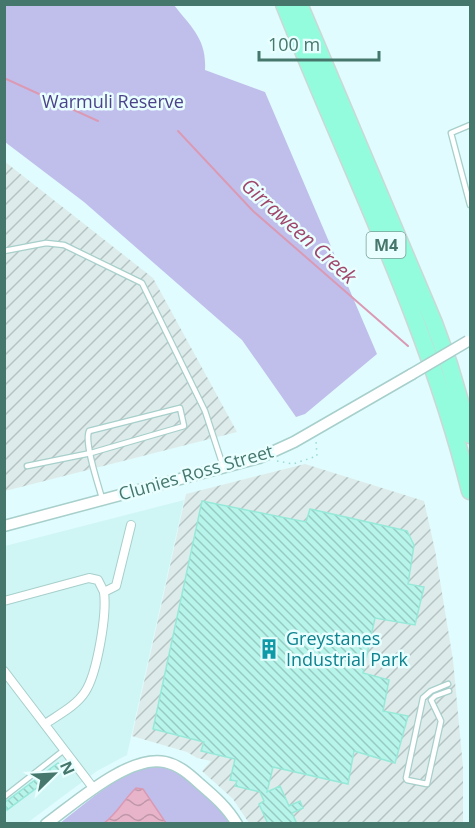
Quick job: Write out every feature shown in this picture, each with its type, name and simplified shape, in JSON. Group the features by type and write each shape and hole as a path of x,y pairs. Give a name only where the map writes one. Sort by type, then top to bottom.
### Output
{"highway":[{"name":"M4","path":"284,4 418,324 448,412 471,491"},
{"name":"M4","path":"299,4 434,323 471,435"}],"street":[{"name":"Clunies Ross Street","path":"4,526 259,458 274,452 469,341"},
{"path":"104,592 116,586 131,525"},
{"path":"4,601 89,579 98,580 104,592 106,613 88,687 76,702 45,724"},
{"path":"4,671 94,789"},
{"path":"46,824 94,789 132,766 143,762 163,761 183,769 218,799 237,824"}],"lane":[{"path":"471,124 452,133 471,206"},
{"path":"4,251 46,243 64,245 142,283 205,411 223,468"},
{"path":"27,466 91,453 184,426 180,408 89,431 87,436 91,453 103,500"},
{"path":"448,684 431,691 423,698 407,780 427,784 441,721 432,700 435,696 449,691"},
{"path":"4,797 64,750"}],"path":[{"path":"293,464 317,456 316,441"},
{"path":"4,819 8,824"}],"shaded area":[{"path":"4,161 153,278 237,432 5,491"},
{"path":"305,464 424,501 435,550 453,660 463,767 463,823 249,823 233,799 202,771 211,761 132,736 186,494"},
{"path":"184,500 127,755 97,771 27,823 5,824 5,546"}],"green space":[{"name":"Warmuli Reserve","path":"4,5 174,5 201,42 205,70 265,92 377,354 305,414 296,417 242,340 84,202 5,142"},
{"path":"144,767 165,768 185,777 211,799 230,823 59,824 110,785"}],"water":[{"path":"136,788 143,789 166,823 104,823 113,815"}],"building":[{"name":"Greystanes Industrial Park","path":"202,501 306,522 310,509 407,531 414,545 408,584 424,587 415,625 375,618 363,673 389,680 383,711 408,716 395,763 354,751 348,784 273,767 267,792 280,786 289,806 300,801 303,808 292,813 297,824 268,824 259,804 264,801 260,792 235,786 237,781 230,780 235,759 201,751 204,742 153,729"},
{"path":"58,763 62,769 7,810 4,803"}],"waterway":[{"name":"Girraween Creek","path":"4,78 98,121"},
{"name":"Girraween Creek","path":"178,131 253,211 408,346"}],"place":[{"name":"Greystanes Industrial Park","path":"269,649"}]}
